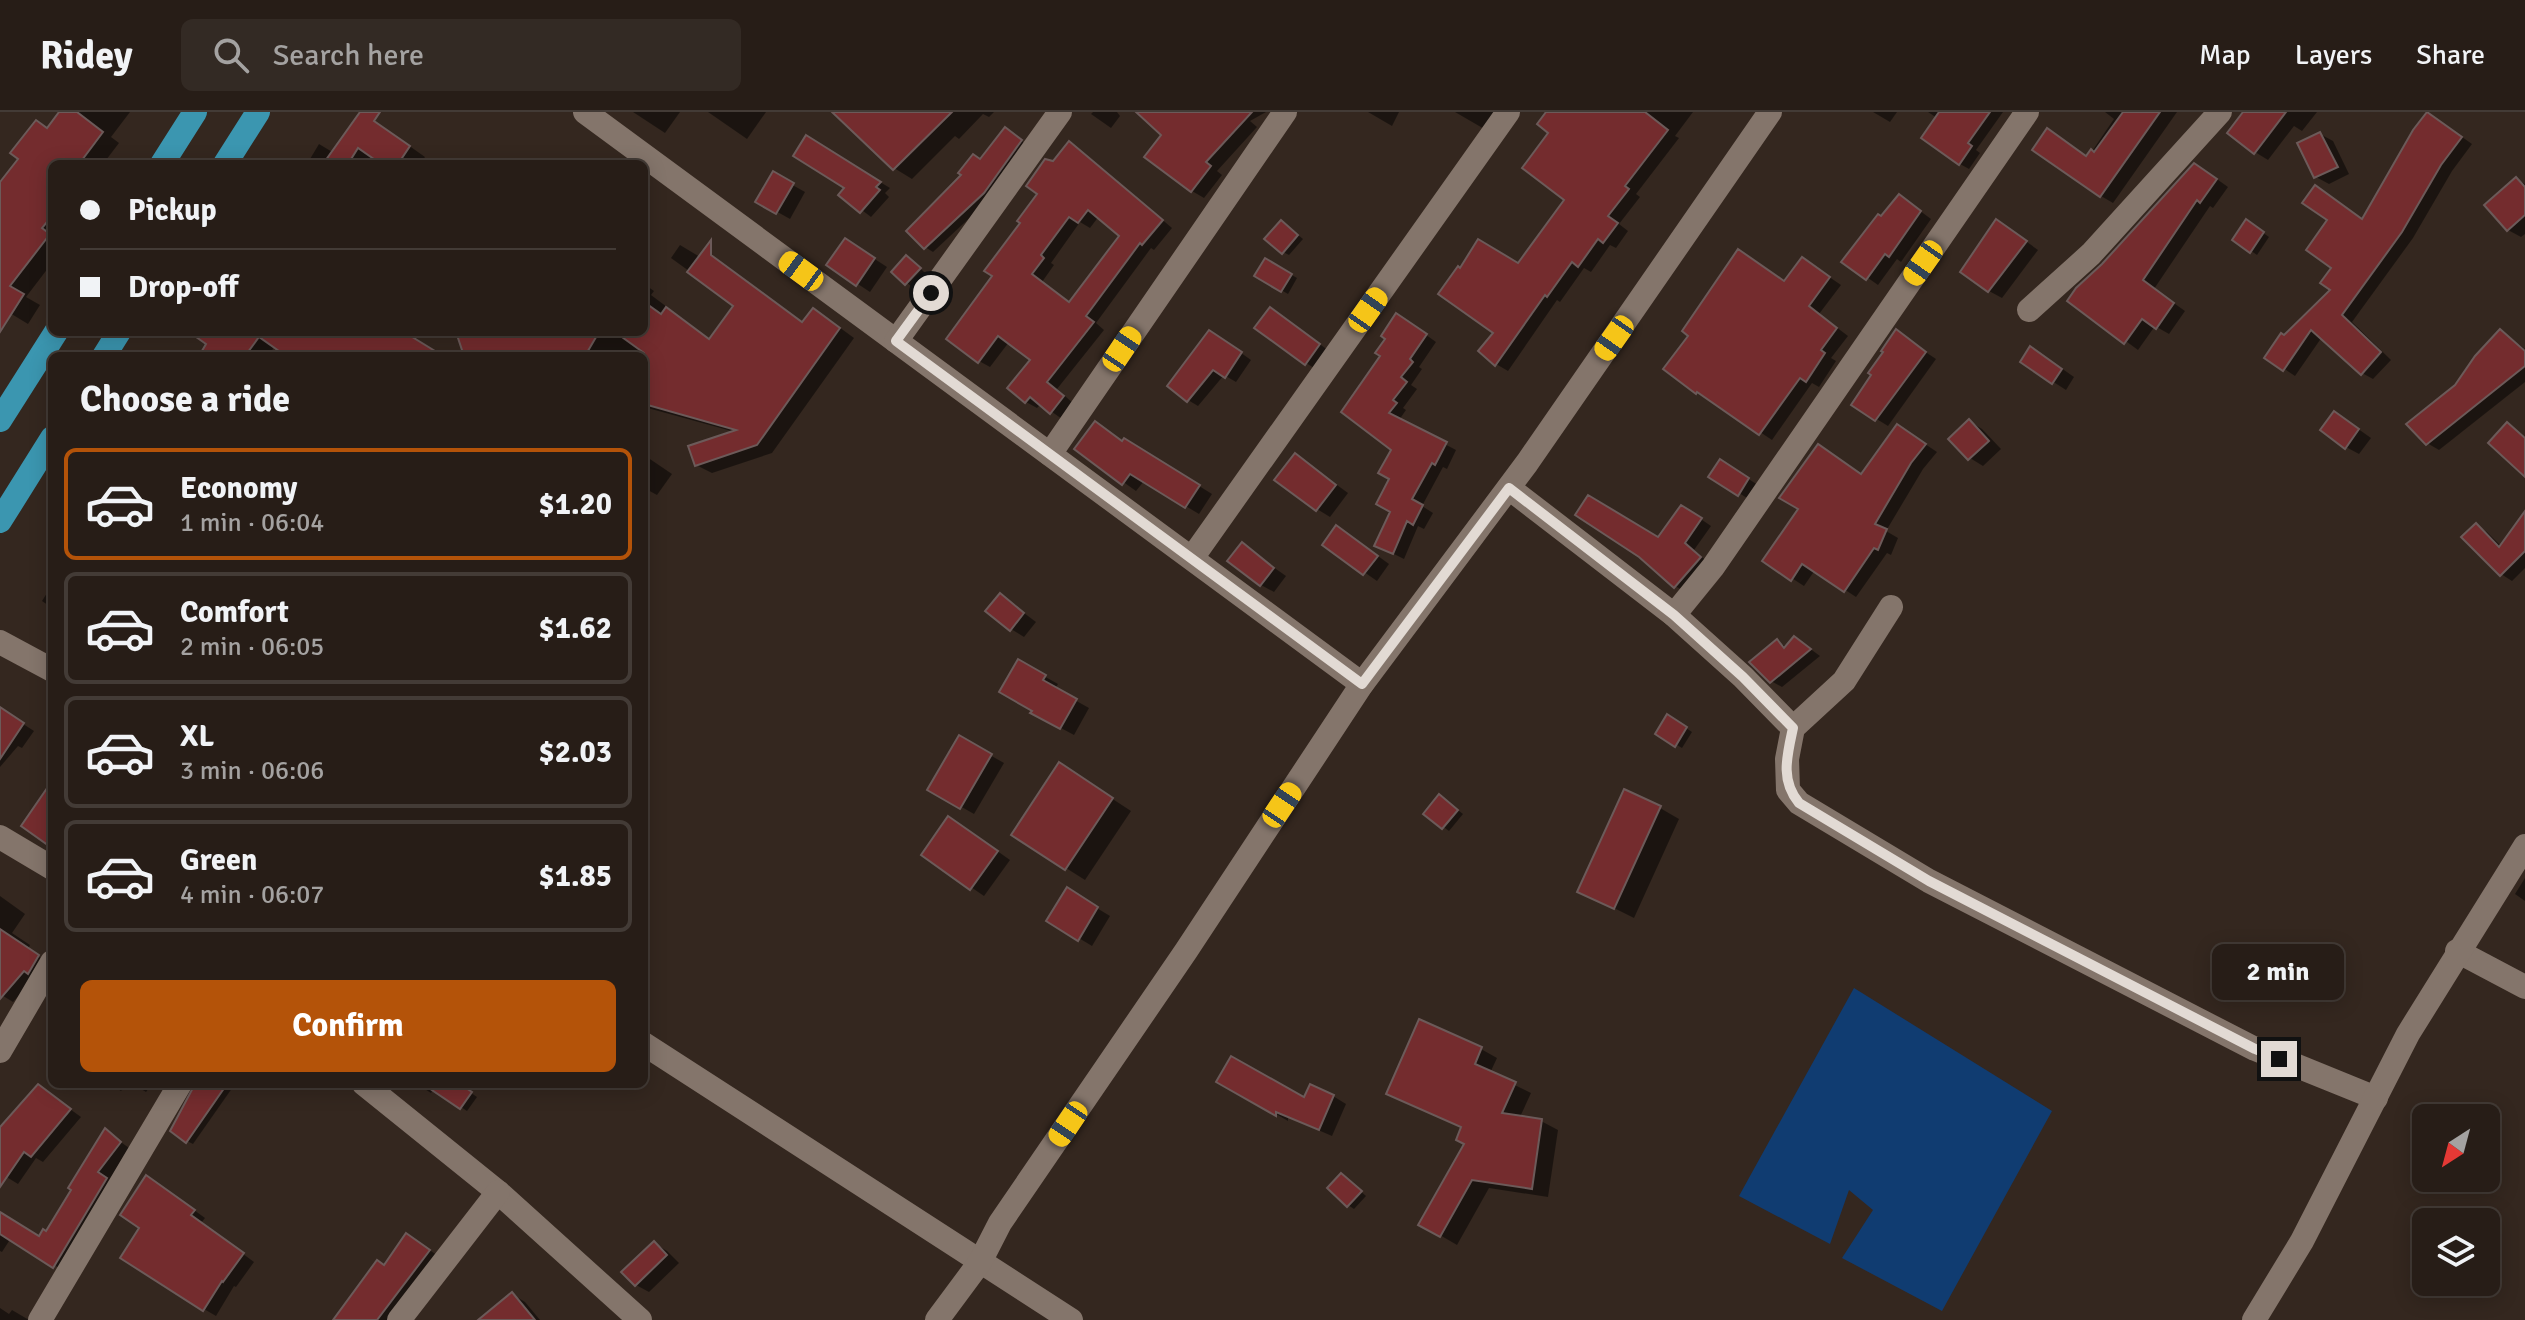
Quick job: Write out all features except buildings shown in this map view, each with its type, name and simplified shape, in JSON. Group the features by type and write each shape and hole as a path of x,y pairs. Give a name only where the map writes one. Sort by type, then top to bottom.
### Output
{"highway":[{"path":"165,160 195,112"},
{"path":"228,160 258,112"},
{"path":"0,420 53,336"},
{"path":"0,521 48,444"}],"street":[{"path":"585,112 1362,684"},
{"path":"896,341 1060,112"},
{"path":"1050,454 1285,112"},
{"path":"1192,558 1508,112"},
{"path":"937,1320 980,1262 1000,1223 1186,951 1362,684 1509,488 1770,112"},
{"path":"1674,615 1713,567 2027,112"},
{"path":"2029,310 2091,254 2220,112"},
{"path":"1509,488 1674,615 1743,677 1793,728"},
{"path":"1891,607 1844,681 1793,728 1787,759 1788,790 1799,803 1929,881 2255,1049 2376,1098"},
{"path":"0,642 48,668"},
{"path":"0,837 48,866"},
{"path":"2254,1320 2302,1241 2408,1034 2525,846"},
{"path":"2457,951 2525,987"},
{"path":"0,1051 48,969"},
{"path":"648,1047 1071,1320"},
{"path":"40,1320 178,1088"},
{"path":"369,1088 498,1192 640,1320"},
{"path":"399,1320 498,1192"}],"water":[{"path":"1854,988 2052,1111 1942,1311 1842,1258 1873,1210 1849,1190 1830,1244 1739,1196"}],"route":[{"path":"931,293 896,341 1362,684 1509,488 1674,615 1743,677 1793,728 1787,759 1788,790 1799,803 1929,881 2279,1059"}]}
